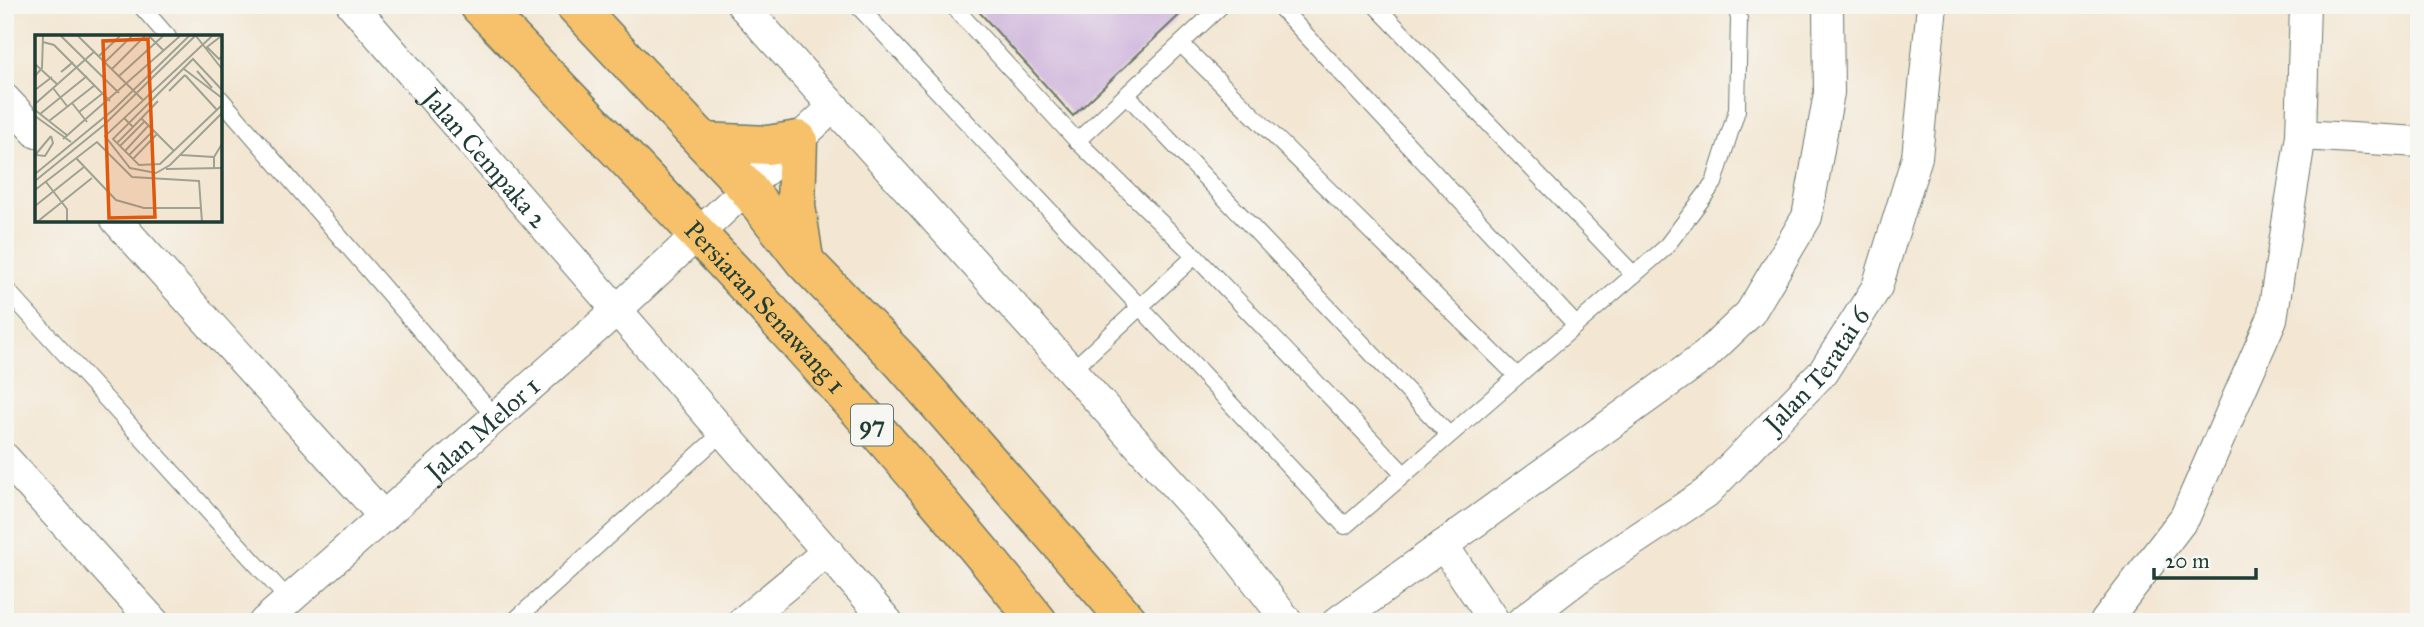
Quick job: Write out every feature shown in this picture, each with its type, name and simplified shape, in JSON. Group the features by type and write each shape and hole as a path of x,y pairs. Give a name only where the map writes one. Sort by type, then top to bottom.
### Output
{"main road":[{"name":"Persiaran Senawang 1","path":"479,5 699,233 950,512 1038,622"},
{"name":"97","path":"575,5 747,188 804,261 902,362 1129,622"},
{"path":"704,142 768,145 799,140 796,206 804,261"}],"street":[{"name":"Jalan Cempaka 2","path":"352,5 888,622"},
{"path":"743,5 1224,540 1288,622"},
{"path":"1337,622 1704,356 1750,313 1807,217 1829,93 1828,5"},
{"name":"Jalan Teratai 6","path":"1521,622 1585,573 1706,493 1823,372 1877,287 1917,157 1931,5"},
{"path":"2105,622 2185,517 2272,319 2301,135 2305,5"},
{"path":"5,99 35,132"},
{"name":"Jalan Melor 1","path":"264,622 618,309 834,106"},
{"path":"2301,135 2419,142"},
{"path":"118,222 384,517"},
{"path":"5,458 154,622"},
{"path":"1443,545 1495,622"},
{"path":"742,622 828,551"}],"lane":[{"path":"140,5 166,35"},
{"path":"857,5 1345,526 1665,247 1714,183 1737,110 1739,19 1736,5"},
{"path":"952,5 1077,141 1195,256 1404,474"},
{"path":"1077,141 1222,5"},
{"path":"1278,5 1576,325"},
{"path":"1374,5 1634,275"},
{"path":"1181,44 1517,376"},
{"path":"1127,94 1449,435"},
{"path":"222,100 496,418"},
{"path":"1071,371 1195,256"},
{"path":"5,288 288,598"},
{"path":"513,622 722,433"}],"building":[{"path":"973,5 1190,5 1073,116"}]}
